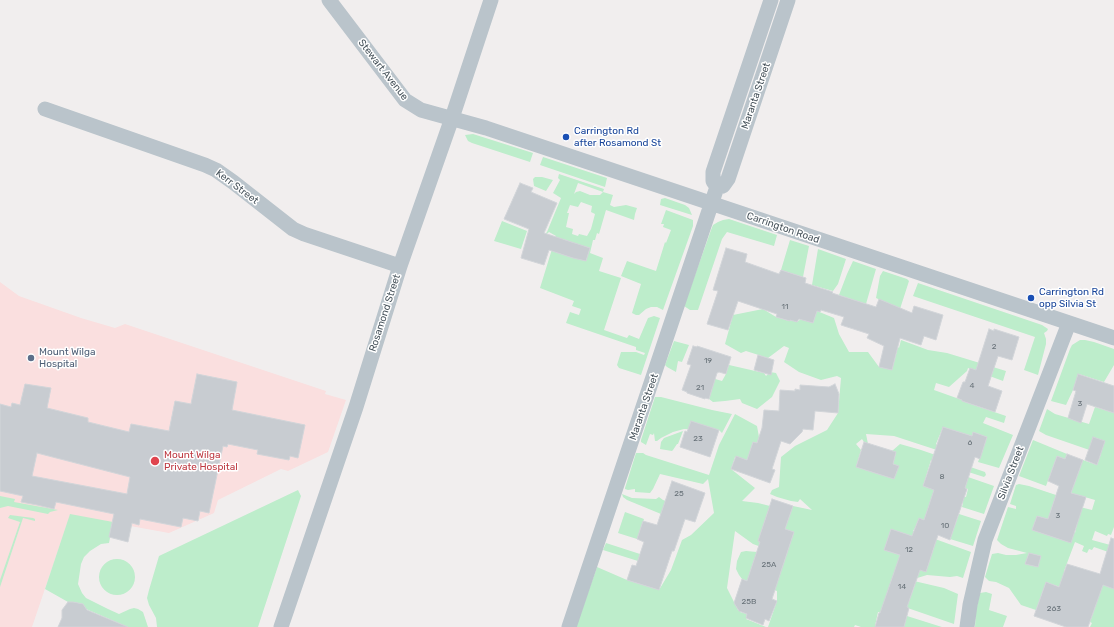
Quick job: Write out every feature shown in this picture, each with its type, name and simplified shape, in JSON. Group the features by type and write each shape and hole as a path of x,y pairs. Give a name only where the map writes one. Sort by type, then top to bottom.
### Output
{"street":[{"name":"Stewart Avenue","path":"329,0 405,100 421,110 452,118"},
{"name":"Rosamond Street","path":"281,627 356,407 400,266 452,118 491,0"},
{"name":"Maranta Street","path":"717,187 713,181 713,172 771,0"},
{"name":"Maranta Street","path":"717,187 723,186 728,179 788,0"},
{"name":"Kerr Street","path":"45,109 205,165 216,170 233,182 293,229 400,266"},
{"name":"Carrington Road","path":"452,118 499,132 1114,338"},
{"name":"Maranta Street","path":"569,627 717,187"},
{"name":"Silvia Street","path":"967,627 970,605 985,540 1068,323"}],"shaded area":[{"name":"Mount Wilga Private Hospital","path":"0,282 19,296 81,318 115,328 125,324 326,391 325,394 346,400 328,452 288,471 281,469 218,500 214,513 169,533 70,515 32,627 0,627"}],"green space":[{"path":"473,134 533,153 530,162 468,141 465,135"},
{"path":"543,157 607,178 605,187 540,165"},
{"path":"559,174 604,189 603,192 613,195 610,205 614,207 626,205 637,208 634,220 606,210 599,234 597,233 595,240 593,240 590,253 603,258 599,271 621,278 604,330 627,338 629,335 639,339 648,318 654,316 660,318 641,375 619,368 617,365 621,352 636,352 644,355 645,353 636,350 636,347 566,323 570,312 579,315 581,309 572,306 574,301 540,288 556,236 549,232 540,240 547,232 561,198 553,193 560,180 558,178","holes":["578,183 603,192 600,195 590,195 580,191 574,194","581,202 592,206 591,212 595,214 591,229 587,236 572,234 573,229 566,227 569,213 567,213 570,205 578,207","563,239 578,245 573,258 558,253","584,246 590,248 586,261 579,259"]},
{"path":"535,177 553,180 546,191 534,186 533,179"},
{"path":"665,198 685,205 689,208 692,215 660,205 661,199"},
{"path":"666,210 693,220 693,226 663,310 657,307 651,307 639,315 636,315 632,313 641,284 621,276 627,261 656,271 665,242 666,243 671,230 663,227 664,224 661,224"},
{"path":"729,219 777,235 774,246 727,232 722,239 698,310 690,310 684,306 713,225"},
{"path":"502,221 527,231 521,249 494,241"},
{"path":"790,240 809,246 803,277 781,270"},
{"path":"818,249 846,259 838,284 833,291 812,285"},
{"path":"853,261 876,269 866,304 839,295"},
{"path":"883,271 909,281 900,309 876,298 880,276"},
{"path":"918,283 1042,325 1048,329 1044,333 1046,344 1038,375 1024,370 1035,337 913,296"},
{"path":"763,309 776,317 789,321 797,322 801,319 813,323 817,311 834,318 839,334 849,352 868,352 879,367 892,370 901,340 928,350 947,353 1006,371 1003,381 968,368 967,371 949,387 936,383 934,390 1006,416 1004,423 986,417 983,423 1013,435 999,468 978,462 987,437 973,432 972,436 943,427 936,444 946,453 894,436 866,434 868,444 862,439 856,444 861,450 856,467 894,479 898,466 893,464 896,453 892,451 900,444 985,472 986,475 984,477 931,460 923,486 942,492 942,507 930,503 924,520 919,518 913,531 971,552 963,578 957,576 950,577 927,575 914,579 894,573 887,594 909,601 915,585 914,581 944,588 958,594 954,624 896,604 881,613 878,612 875,626 879,627 861,627 855,625 854,627 768,627 777,601 777,591 742,579 736,569 737,561 741,552 757,552 778,580 794,532 785,529 793,506 812,510 800,499 798,502 791,501 770,494 772,490 779,487 781,457 795,446 827,430 838,413 841,378 837,376 821,380 799,372 784,362 789,348 784,346 768,358 746,351 741,353 725,344 733,315","holes":["891,529 935,544 926,572 909,558 884,550"]},
{"path":"1080,340 1094,342 1114,349 1114,365 1104,382 1079,374 1066,405 1051,401 1070,349 1072,345"},
{"path":"674,341 689,345 682,362 678,361 676,372 665,365"},
{"path":"729,365 764,373 766,376 770,372 776,373 780,381 772,397 757,409 742,403 740,399 713,402 709,399 712,389 708,387 712,378 722,381"},
{"path":"655,397 661,397 732,414 722,433 719,430 684,429 673,432 655,441 654,433 653,435 650,434 646,445 641,442 641,440"},
{"path":"1095,407 1114,413 1114,527 1111,535 1108,534 1107,536 1095,531 1092,540 1114,546 1114,554 1094,547 1092,550 1089,549 1087,553 1082,551 1084,546 1075,542 1064,571 1114,589 1114,627 1090,627 1092,623 1090,622 1096,605 1069,596 1063,588 1046,582 1036,610 1021,605 1009,588 996,582 989,581 985,577 992,554 998,553 1016,555 1027,553 1008,548 997,540 1008,507 1016,509 1016,506 1010,504 1016,485 1019,484 1029,486 1056,495 1048,519 1037,516 1032,530 1068,542 1072,532 1075,533 1077,524 1076,506 1092,510 1095,500 1071,493 1083,460 1097,465 1101,454 1046,435 1039,431 1047,409 1055,414 1089,424","holes":["1029,553 1041,556 1038,567 1025,564"]},
{"path":"735,414 757,426 759,437 757,443 753,442 747,460 735,457 731,469 755,488 742,501 770,506 758,541 777,548 775,552 753,544 735,531 727,588 738,610 747,614 746,619 766,627 576,627 597,567 627,580 659,590 671,570 682,540 691,535 714,513 708,479 703,484 660,474 650,493 635,492 635,489 625,489 636,453 643,453 709,475 719,445"},
{"path":"683,431 678,444 672,451 660,449 661,442 664,438"},
{"path":"1033,440 1067,454 1065,459 1057,456 1046,486 1019,476"},
{"path":"968,477 994,486 984,514 962,507 963,503 960,502 962,496 966,497 968,489 965,488"},
{"path":"298,490 301,496 258,627 157,627 156,618 147,598 159,556"},
{"path":"622,494 632,498 656,499 659,497 666,501 661,514 627,500"},
{"path":"0,496 15,499 14,502 58,510 48,514 8,506 0,508"},
{"path":"625,512 644,519 637,539 618,533"},
{"path":"70,514 113,522 109,543 101,544 84,557 81,564 78,584 82,593 86,598 119,614 130,609 138,609 143,612 148,627 128,627 86,609 83,604 68,602 45,589"},
{"path":"959,514 981,521 973,546 950,539"},
{"path":"10,515 33,518 35,521 23,518 0,587 0,580 20,522 8,518"},
{"path":"606,543 640,554 638,561 603,550"},
{"path":"121,559 130,564 134,570 134,584 130,590 121,595 113,595 104,590 100,584 99,573 104,564 110,560"},
{"path":"986,592 992,594 989,610 1007,616 1003,627 975,627 976,611 980,593"},
{"path":"907,616 926,622 942,627 904,627"}],"building":[{"path":"520,183 533,188 531,192 557,203 544,233 590,248 586,261 549,250 544,265 521,258 529,229 504,219"},
{"path":"726,248 747,254 745,262 779,274 781,270 806,278 805,283 876,307 879,299 912,313 914,306 943,315 936,340 924,336 921,345 900,338 892,370 879,367 884,346 867,338 869,334 841,325 844,317 821,310 820,312 817,311 813,323 799,319 797,322 776,317 777,314 738,301 728,330 707,324 718,291 713,290"},
{"path":"989,329 994,331 994,329 1019,337 1012,360 998,356 988,386 1002,391 995,412 957,398 970,368 976,370"},
{"path":"693,346 731,357 726,374 719,372 717,373 709,399 687,393 682,390 691,365 687,364"},
{"path":"758,355 774,360 771,375 754,370"},
{"path":"197,374 237,382 232,410 305,425 298,458 290,456 289,460 257,454 258,450 228,444 227,447 223,446 209,513 200,511 198,521 183,518 181,527 140,519 139,525 132,523 128,542 109,537 114,514 56,502 54,509 21,502 23,496 0,491 0,404 11,407 12,403 20,405 25,384 51,388 47,408 88,418 88,422 129,432 131,424 169,431 175,401 191,404","holes":["37,453 130,477 127,494 32,476"]},
{"path":"1078,374 1114,386 1114,413 1087,404 1081,423 1068,418 1076,391 1073,390"},
{"path":"835,384 839,394 838,413 815,411 813,430 803,429 802,432 790,444 781,441 772,469 775,470 770,483 731,469 736,456 747,460 753,442 757,443 762,428 764,410 779,411 780,390 800,390 800,385 829,387"},
{"path":"691,421 719,430 710,457 680,447 685,431 687,432"},
{"path":"943,427 972,436 973,432 987,437 980,459 975,457 965,488 967,489 950,540 938,535 926,572 920,570 907,607 909,608 904,627 875,627 900,555 884,550 891,529 912,536 919,518 924,520 934,490 923,486"},
{"path":"1093,437 1105,441 1097,465 1085,460"},
{"path":"864,442 896,452 893,464 899,466 894,479 856,467"},
{"path":"1067,454 1083,460 1071,493 1086,497 1071,543 1032,530 1037,516 1048,519 1059,486 1048,481 1057,456 1065,459"},
{"path":"672,481 705,493 695,522 685,519 674,551 672,551 659,590 627,580 632,565 636,566 644,542 637,539 643,521 657,525"},
{"path":"772,499 793,506 785,529 794,532 772,599 777,601 769,621 765,619 763,625 746,618 747,614 739,611 734,603 742,579 747,581"},
{"path":"1111,538 1114,539 1114,589 1103,585 1088,627 1066,627 1034,616 1046,582 1059,587 1067,564 1100,574"},
{"path":"1029,553 1041,556 1038,567 1025,564"},
{"path":"68,602 83,604 87,610 128,627 58,627 62,618 62,610"}],"place":[{"name":"Carrington Rd after Rosamond St","path":"566,137"},
{"name":"Carrington Rd opp Silvia St","path":"1031,298"},
{"name":"Mount Wilga Hospital","path":"31,358"},
{"name":"Mount Wilga Private Hospital","path":"155,461"}]}
